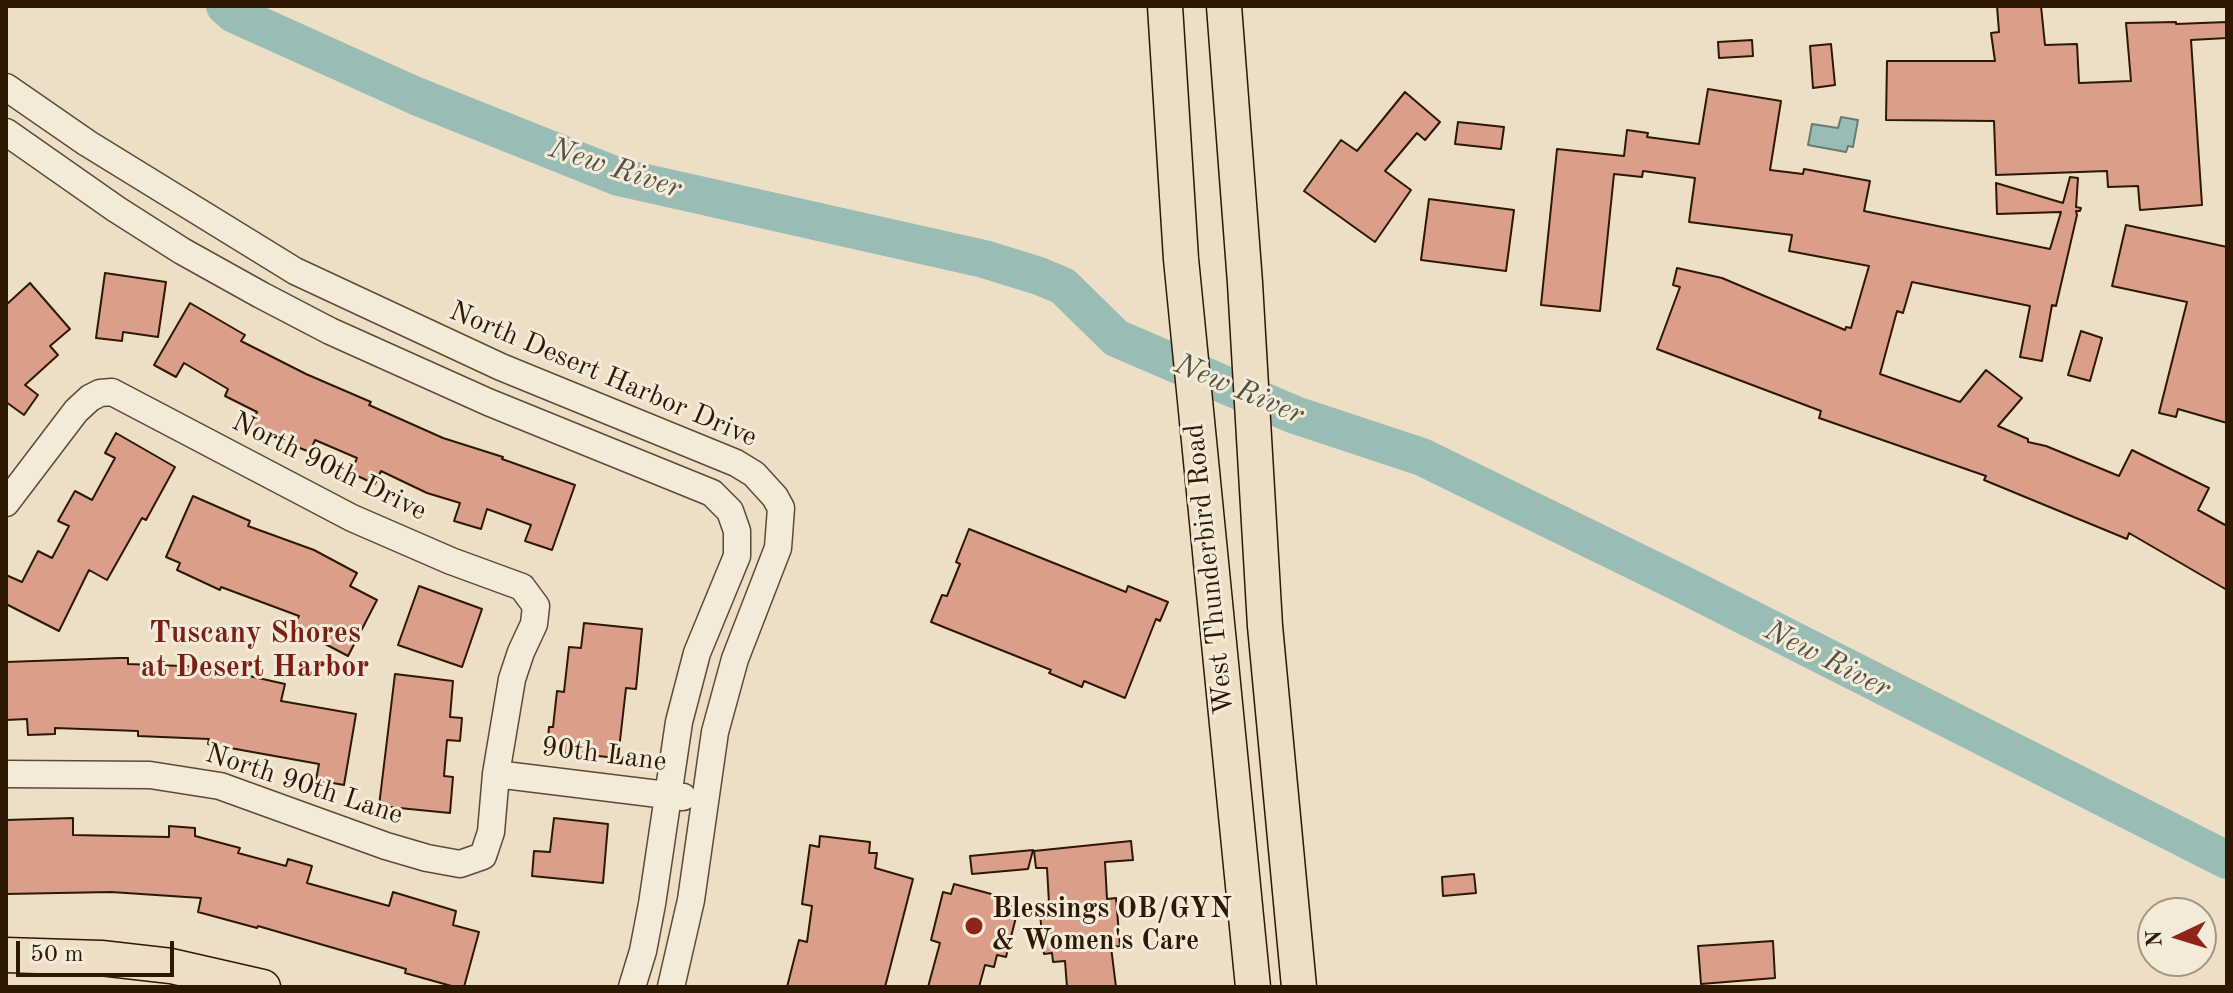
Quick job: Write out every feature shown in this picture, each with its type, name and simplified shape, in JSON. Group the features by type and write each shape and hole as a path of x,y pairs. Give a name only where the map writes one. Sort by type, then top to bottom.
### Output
{"main road":[{"name":"West Thunderbird Road","path":"1165,6 1181,259 1253,987"},
{"name":"West Thunderbird Road","path":"1224,6 1245,283 1261,567 1299,987"},
{"path":"6,955 101,958 170,977 263,987"}],"street":[{"name":"North Desert Harbor Drive","path":"6,87 87,143 295,271 501,367 736,463 763,484 781,508 778,548 735,659 715,732 685,934 671,987"},
{"path":"6,132 182,251 330,331 488,402 712,493 730,511 737,531 737,556 697,653 679,722 652,904 632,987"},
{"name":"North 90th Drive","path":"6,503 76,411 90,398 112,392 352,518 451,561 522,587 536,606 534,624 512,679 496,774"},
{"name":"North 90th Lane","path":"6,774 150,775 220,786 427,858 460,864 483,856 491,832 496,774"},
{"name":"90th Lane","path":"496,774 704,800"}],"water":[{"path":"1841,117 1858,120 1853,147 1848,146 1846,152 1808,145 1812,124 1838,128"}],"building":[{"path":"1997,6 2041,6 2045,45 2077,44 2079,83 2131,81 2126,23 2227,22 2227,38 2191,40 2202,205 2140,210 2138,186 2108,187 2107,171 1996,175 1994,121 1886,120 1887,61 1995,61 1991,33 1999,32"},
{"path":"1752,40 1753,56 1719,58 1718,42"},
{"path":"1831,44 1835,85 1813,88 1810,46"},
{"path":"1708,89 1781,101 1770,170 1803,174 1804,169 1870,181 1864,211 2050,249 2061,212 1997,214 1996,183 2063,203 2070,177 2078,178 2076,207 2081,208 2076,211 2056,306 2052,305 2042,361 2020,357 2030,306 1912,282 1903,313 1897,311 1880,374 1960,402 1986,370 2022,398 1998,426 2028,439 2028,442 2046,446 2119,476 2132,450 2209,488 2198,510 2227,526 2227,590 2129,533 2127,539 1984,480 1986,476 1819,418 1821,411 1657,349 1680,287 1673,285 1677,268 1722,278 1845,330 1846,327 1851,328 1869,266 1789,251 1792,235 1689,222 1695,178 1643,171 1642,177 1614,174 1600,311 1541,305 1557,149 1624,156 1627,130 1648,133 1647,137 1699,144"},
{"path":"1405,92 1440,122 1425,140 1417,133 1385,171 1411,190 1375,242 1304,191 1341,140 1357,151"},
{"path":"1458,122 1504,127 1501,149 1455,144"},
{"path":"1429,199 1514,210 1506,271 1421,260"},
{"path":"2126,225 2227,247 2227,423 2178,409 2176,417 2159,413 2187,302 2112,286"},
{"path":"105,273 166,282 158,337 123,332 122,341 96,338"},
{"path":"30,283 70,329 50,346 58,355 25,385 38,395 24,415 6,402 6,305"},
{"path":"190,303 245,335 241,341 371,402 369,405 443,438 575,485 552,550 525,541 531,525 487,509 481,529 454,521 460,503 427,493 381,471 375,484 351,473 357,458 315,440 310,452 274,438 250,426 257,412 225,396 228,389 184,363 176,377 154,365"},
{"path":"2081,331 2102,338 2090,381 2068,375"},
{"path":"116,433 175,467 146,520 142,518 107,580 89,570 59,631 6,604 6,575 22,582 38,551 52,558 69,526 58,521 75,491 92,500 115,458 105,453"},
{"path":"193,496 250,521 248,526 314,550 357,573 350,586 377,600 348,656 293,627 299,616 221,587 220,590 177,570 180,563 166,557"},
{"path":"969,529 1126,592 1128,586 1168,602 1160,621 1156,619 1125,698 1084,681 1082,687 1049,673 1051,670 931,622 942,595 947,596"},
{"path":"419,586 482,609 462,667 398,645"},
{"path":"584,623 642,629 636,689 626,688 618,758 547,751 557,691 564,692 569,647 581,648"},
{"path":"128,658 128,664 209,667 285,684 281,701 356,714 344,785 316,780 319,764 208,744 209,739 138,736 138,731 55,728 55,734 28,735 27,719 6,720 6,662"},
{"path":"395,674 453,681 450,717 462,718 460,741 447,740 444,776 453,777 450,813 379,806"},
{"path":"73,818 73,835 169,837 169,826 195,828 195,836 240,848 238,853 286,866 288,859 312,866 307,883 389,906 393,892 456,911 453,925 479,932 464,987 405,973 406,969 258,926 198,912 201,898 111,892 6,894 6,820"},
{"path":"554,818 608,824 603,883 532,876 534,851 550,852"},
{"path":"820,836 870,842 869,853 877,853 875,868 913,879 885,987 787,987 799,940 807,942 812,906 802,904 810,845 819,847"},
{"path":"1131,841 1133,860 1105,862 1107,899 1116,898 1120,946 1111,947 1116,987 1067,987 1065,961 1053,962 1052,953 1044,954 1039,904 1049,903 1047,868 1036,868 1034,851"},
{"path":"1033,850 1028,869 972,874 970,856"},
{"path":"1474,874 1476,893 1443,896 1442,877"},
{"name":"Blessings OB/GYN & Women's Care","path":"954,884 1010,899 1009,906 1019,905 1006,957 997,955 994,967 985,965 979,987 928,987 940,943 931,940 943,892 951,894"},
{"path":"1773,941 1775,978 1701,984 1698,946"}],"waterway":[{"name":"New River","path":"225,6 234,14 416,96 619,177 984,259 1063,286 1116,338 1295,415 1422,457 1682,584 2227,860"}],"place":[{"name":"Blessings OB/GYN & Women's Care","path":"974,926"}],"district":[{"name":"Tuscany Shores at Desert Harbor","path":"255,651"}]}
